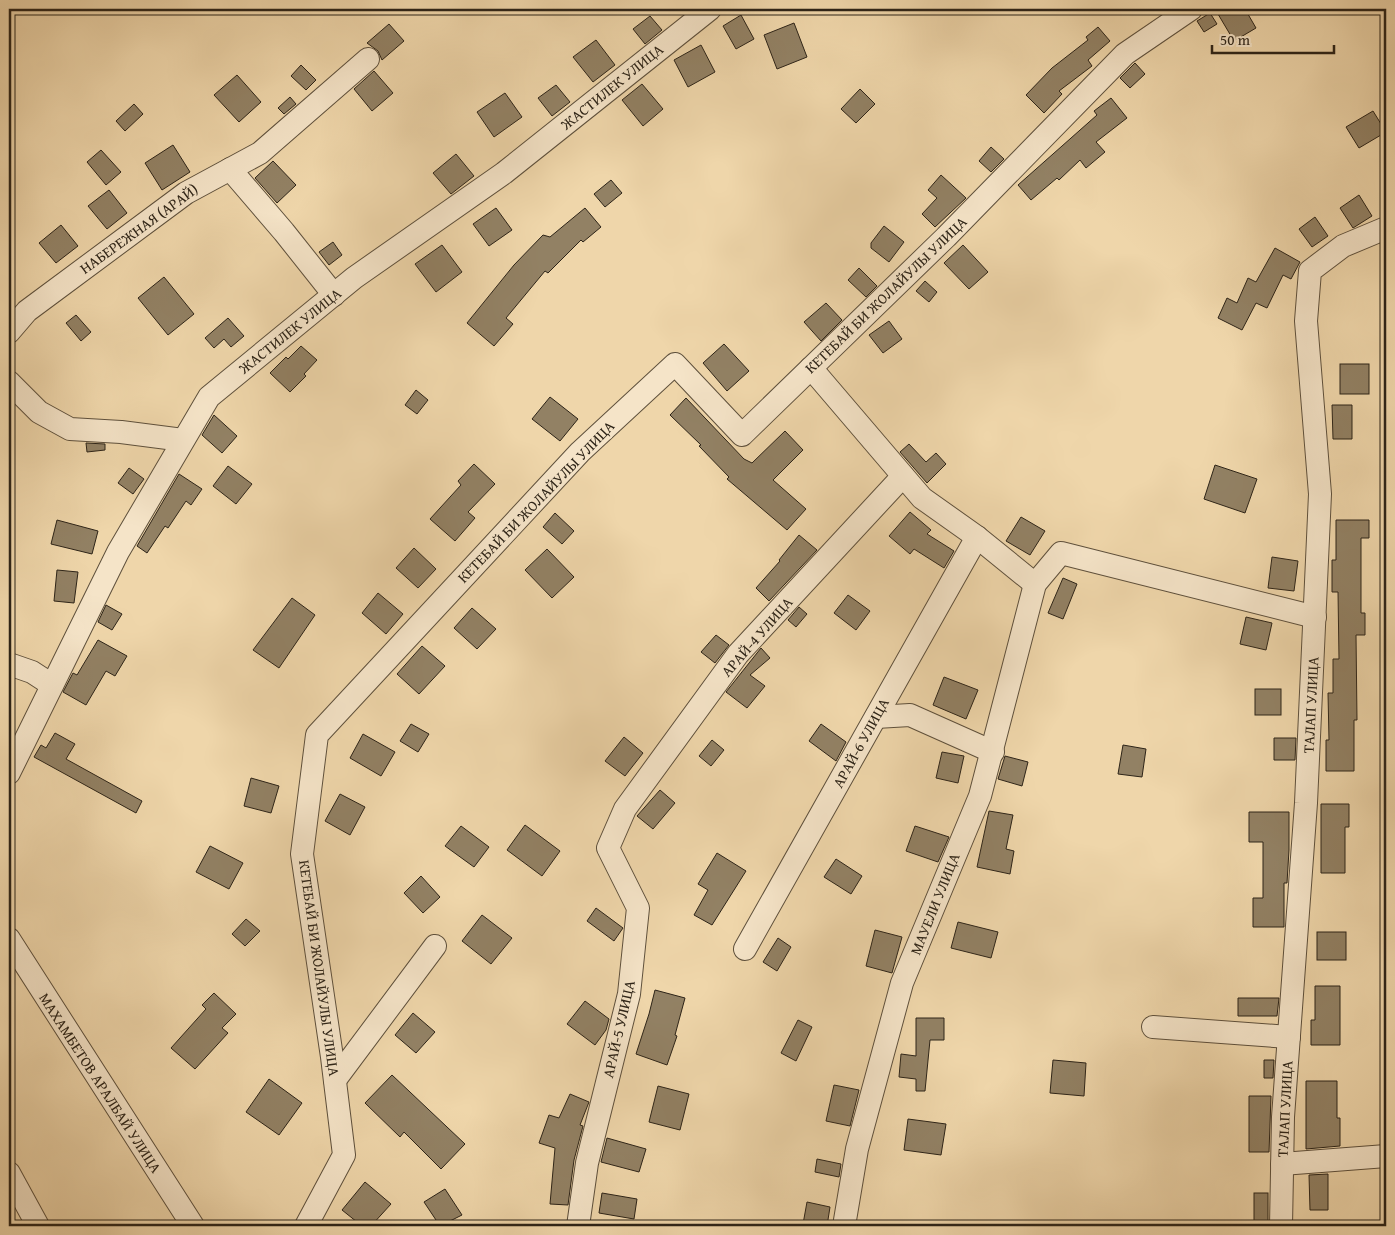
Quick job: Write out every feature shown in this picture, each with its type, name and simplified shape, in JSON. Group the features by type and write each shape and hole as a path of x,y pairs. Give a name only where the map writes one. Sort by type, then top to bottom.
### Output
{"street":[{"name":"ЖАСТИЛЕК УЛИЦА","path":"9,773 118,552 209,397 334,295 504,173 710,9"},
{"name":"КЕТЕБАЙ БИ ЖОЛАЙУЛЫ УЛИЦА","path":"306,1226 344,1155 302,854 316,735 580,452 675,364 742,435 946,237 1125,54 1192,9"},
{"name":"НАБЕРЕЖНАЯ (АРАЙ)","path":"9,332 27,311 162,210 186,193 260,153 368,59"},
{"path":"230,169 284,232 334,295"},
{"name":"ТАЛАП УЛИЦА","path":"1281,1226 1282,1164 1289,1037 1306,803 1320,494 1306,321 1310,271 1343,246 1386,228"},
{"path":"811,368 922,498 977,537 1035,584 1061,552 1314,617"},
{"path":"9,382 39,412 70,429 121,432 183,440"},
{"name":"АРАЙ-4 УЛИЦА","path":"625,809 738,654 903,476"},
{"name":"АРАЙ-6 УЛИЦА","path":"745,949 977,537"},
{"name":"МАУЕЛИ УЛИЦА","path":"844,1226 857,1149 902,983 980,796 993,752 1035,584"},
{"path":"9,664 32,672 52,685"},
{"path":"876,717 910,715 993,752"},
{"name":"АРАЙ-5 УЛИЦА","path":"578,1226 587,1162 629,994 638,908 608,848 625,809"},
{"name":"МАХАМБЕТОВ АРАЛБАЙ УЛИЦА","path":"9,939 193,1226"},
{"path":"335,1080 435,946"},
{"path":"1153,1027 1289,1037"},
{"path":"1282,1164 1386,1156"},
{"path":"9,1173 38,1226"}],"building":[{"path":"1215,9 1245,9 1256,28 1234,41"},
{"path":"1210,13 1217,24 1204,32 1197,21"},
{"path":"741,15 754,39 736,49 723,26"},
{"path":"650,16 662,30 645,44 633,29"},
{"path":"794,23 807,57 777,69 764,35"},
{"path":"389,24 404,41 382,60 378,51 367,43"},
{"path":"1098,27 1110,41 1088,60 1092,66 1059,91 1062,94 1044,113 1026,95 1052,68 1088,40 1086,37"},
{"path":"596,40 615,65 593,82 573,57"},
{"path":"701,45 715,72 688,87 674,60"},
{"path":"1135,63 1145,74 1130,88 1120,78"},
{"path":"301,65 316,80 306,90 291,76"},
{"path":"374,71 393,93 372,111 354,89"},
{"path":"237,75 261,102 239,122 214,95"},
{"path":"642,84 663,109 643,126 622,100"},
{"path":"556,85 570,102 552,116 538,98"},
{"path":"860,89 875,104 856,123 841,109"},
{"path":"505,93 522,117 494,137 477,112"},
{"path":"290,97 296,104 284,114 278,108"},
{"path":"1111,98 1127,118 1096,142 1105,152 1086,168 1080,160 1059,180 1057,178 1031,200 1018,185 1097,115 1094,111"},
{"path":"134,104 143,114 125,131 116,121"},
{"path":"1373,111 1386,132 1359,148 1346,127"},
{"path":"173,145 190,172 162,190 145,163"},
{"path":"991,147 1004,159 991,172 979,161"},
{"path":"101,150 121,172 106,185 87,162"},
{"path":"456,154 474,176 451,194 433,173"},
{"path":"273,161 296,185 277,203 255,178"},
{"path":"941,175 966,198 935,227 922,214 937,198 928,190"},
{"path":"611,180 622,193 605,207 594,194"},
{"path":"109,190 127,213 107,229 88,206"},
{"path":"1359,195 1372,216 1353,228 1340,208"},
{"path":"496,208 512,230 489,246 473,224"},
{"path":"585,208 601,227 583,242 581,240 548,273 545,271 506,318 513,324 494,346 467,323 514,265 543,235 550,237"},
{"path":"1315,217 1328,236 1312,247 1299,229"},
{"path":"61,225 78,246 56,263 39,243"},
{"path":"884,226 904,242 889,262 871,248 871,243"},
{"path":"333,242 342,255 329,265 319,252"},
{"path":"442,245 462,272 436,292 415,264"},
{"path":"963,245 988,272 969,289 944,263"},
{"path":"1275,248 1300,262 1291,279 1283,275 1267,308 1256,303 1242,330 1218,318 1227,298 1237,303 1248,278 1256,282"},
{"path":"859,268 877,286 866,297 848,280"},
{"path":"164,277 194,314 168,335 138,298"},
{"path":"925,281 937,292 929,302 916,291"},
{"path":"826,303 842,320 821,341 804,322"},
{"path":"76,315 91,332 81,341 66,323"},
{"path":"228,318 244,336 231,347 224,339 214,348 205,338"},
{"path":"889,321 902,339 883,353 869,335"},
{"path":"724,344 749,371 727,391 703,363"},
{"path":"301,346 317,360 304,374 306,376 290,392 270,373 286,357 288,359"},
{"path":"1340,364 1369,364 1369,394 1340,394"},
{"path":"416,390 428,400 417,414 405,405"},
{"path":"550,397 578,419 560,441 532,419"},
{"path":"686,398 744,459 752,463 785,431 803,450 773,480 806,509 787,530 727,479 729,477 699,446 701,445 670,415"},
{"path":"1332,405 1352,405 1352,439 1333,439"},
{"path":"214,415 237,436 222,453 202,435"},
{"path":"86,443 105,444 105,450 87,452"},
{"path":"909,444 926,462 936,453 946,464 927,483 900,452"},
{"path":"474,464 495,484 468,512 475,518 455,541 430,519 461,485 458,481"},
{"path":"1215,465 1257,479 1245,513 1204,499"},
{"path":"228,466 252,484 236,504 213,486"},
{"path":"129,468 144,479 133,494 118,483"},
{"path":"179,474 202,489 191,505 186,501 168,528 165,526 147,553 137,546"},
{"path":"910,512 931,530 927,534 954,551 944,568 914,549 910,554 889,536"},
{"path":"555,513 574,531 562,544 543,527"},
{"path":"1021,517 1045,531 1030,555 1006,541"},
{"path":"57,520 98,531 92,554 51,544"},
{"path":"1336,520 1369,520 1369,538 1361,538 1361,613 1365,613 1365,635 1356,635 1357,720 1354,720 1354,771 1326,771 1326,740 1329,740 1328,693 1333,693 1333,659 1339,659 1338,592 1332,592 1332,560 1336,560"},
{"path":"799,535 817,550 769,601 756,588 780,561"},
{"path":"414,548 436,569 418,588 396,568"},
{"path":"547,549 574,577 552,598 525,570"},
{"path":"1272,557 1298,561 1294,591 1268,588"},
{"path":"57,570 78,572 74,603 54,601"},
{"path":"1063,578 1077,584 1063,619 1048,613"},
{"path":"378,593 403,614 386,634 362,613"},
{"path":"848,595 870,611 856,630 834,613"},
{"path":"292,598 315,615 279,668 253,650"},
{"path":"106,605 122,614 112,630 98,622"},
{"path":"799,607 807,614 796,627 788,620"},
{"path":"472,608 496,629 477,649 454,628"},
{"path":"1246,617 1272,623 1266,650 1240,644"},
{"path":"716,635 729,645 715,663 701,652"},
{"path":"98,640 127,656 115,676 106,671 86,705 63,692 73,673 77,675"},
{"path":"422,646 445,666 419,694 397,674"},
{"path":"761,648 770,658 750,675 765,686 747,708 726,692"},
{"path":"944,677 978,690 966,719 933,705"},
{"path":"1255,689 1281,689 1281,715 1255,715"},
{"path":"411,724 429,734 418,752 400,741"},
{"path":"821,724 846,742 836,761 809,741"},
{"path":"55,733 75,744 66,759 142,801 136,813 34,757 41,745 46,748"},
{"path":"363,734 395,752 381,776 350,758"},
{"path":"624,737 643,753 625,776 605,761"},
{"path":"1274,738 1296,738 1295,760 1274,760"},
{"path":"712,740 724,750 711,766 699,756"},
{"path":"1123,745 1146,749 1142,777 1118,774"},
{"path":"942,752 964,756 958,783 936,778"},
{"path":"1005,756 1028,762 1022,786 998,779"},
{"path":"251,778 279,786 271,813 244,806"},
{"path":"660,790 675,803 653,829 637,816"},
{"path":"340,794 365,807 350,835 325,821"},
{"path":"1321,804 1349,804 1349,827 1345,827 1345,873 1321,873"},
{"path":"989,811 1013,815 1006,849 1014,851 1010,874 977,867"},
{"path":"1249,812 1289,812 1287,883 1284,883 1284,927 1253,927 1253,898 1263,898 1263,842 1249,842"},
{"path":"525,825 560,851 542,876 507,850"},
{"path":"461,826 489,847 474,867 445,846"},
{"path":"915,826 949,837 938,862 906,851"},
{"path":"210,846 243,863 229,889 196,872"},
{"path":"717,853 746,871 712,925 694,915 708,890 698,884"},
{"path":"836,859 862,876 851,894 824,877"},
{"path":"421,876 440,897 423,913 404,893"},
{"path":"596,908 623,928 614,941 587,921"},
{"path":"482,915 512,938 491,964 462,941"},
{"path":"246,919 260,931 245,946 232,934"},
{"path":"958,922 998,932 991,958 951,948"},
{"path":"875,930 902,937 892,973 866,966"},
{"path":"1317,932 1346,932 1346,960 1317,960"},
{"path":"778,938 791,947 777,971 763,962"},
{"path":"1315,986 1340,986 1340,1045 1311,1045 1311,1020 1315,1020"},
{"path":"655,990 685,998 675,1035 677,1036 667,1065 636,1054"},
{"path":"214,993 236,1014 222,1028 228,1033 195,1069 171,1048 206,1009 202,1005"},
{"path":"1238,998 1279,998 1277,1016 1238,1016"},
{"path":"585,1001 609,1019 606,1030 595,1045 567,1024"},
{"path":"413,1013 435,1032 416,1053 395,1035"},
{"path":"916,1018 944,1018 944,1040 930,1040 925,1091 916,1091 916,1079 899,1077 901,1054 916,1056"},
{"path":"798,1020 812,1027 796,1061 781,1053"},
{"path":"1053,1060 1086,1063 1084,1096 1050,1093"},
{"path":"1264,1060 1274,1060 1273,1078 1264,1078"},
{"path":"392,1075 465,1144 441,1169 404,1132 400,1137 365,1103"},
{"path":"269,1079 302,1103 279,1135 246,1112"},
{"path":"1306,1081 1337,1081 1337,1118 1340,1118 1340,1146 1306,1149"},
{"path":"834,1085 859,1090 850,1126 826,1121"},
{"path":"658,1086 689,1094 680,1130 649,1122"},
{"path":"570,1094 589,1102 580,1125 583,1126 574,1160 568,1205 550,1204 555,1148 539,1143 549,1115 559,1118"},
{"path":"1249,1096 1271,1096 1269,1152 1249,1152"},
{"path":"908,1119 946,1124 941,1155 904,1150"},
{"path":"607,1138 646,1149 639,1172 601,1162"},
{"path":"817,1159 841,1164 839,1177 815,1172"},
{"path":"1328,1174 1328,1210 1310,1210 1309,1175"},
{"path":"365,1182 391,1204 371,1226 362,1226 342,1210"},
{"path":"445,1189 462,1215 440,1226 424,1202"},
{"path":"602,1193 637,1199 634,1219 599,1213"},
{"path":"1254,1193 1268,1193 1268,1226 1254,1226"},
{"path":"807,1202 830,1207 827,1226 803,1224"}]}
